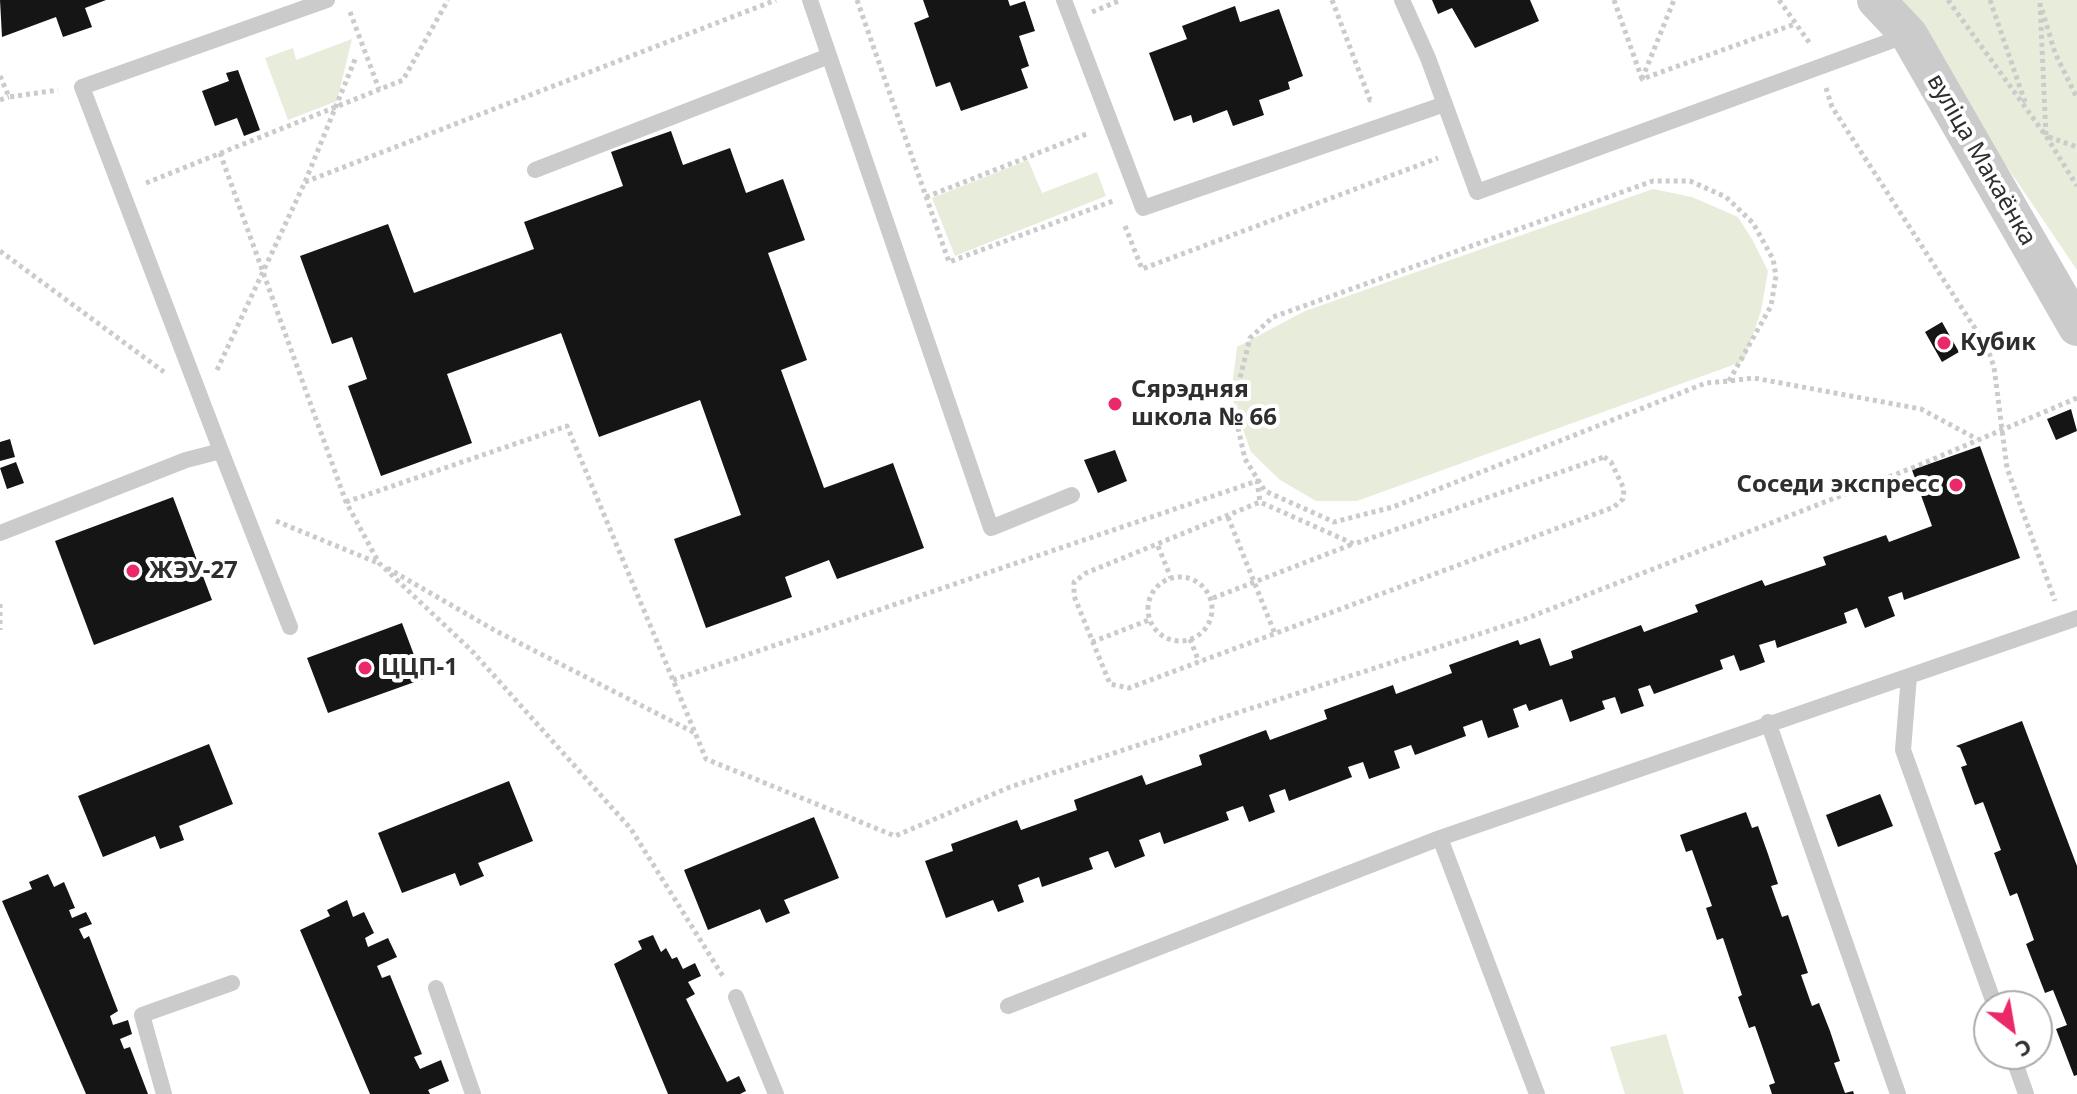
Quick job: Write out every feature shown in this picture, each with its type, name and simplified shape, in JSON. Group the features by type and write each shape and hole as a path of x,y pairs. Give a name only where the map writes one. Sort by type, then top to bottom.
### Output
{"street":[{"name":"вуліца Макаёнка","path":"1876,0 1909,35 2077,327"}],"lane":[{"path":"290,627 82,87 327,0"},
{"path":"810,0 991,528 1072,495"},
{"path":"1064,0 1143,208 1445,104"},
{"path":"1402,0 1477,192 1909,35"},
{"path":"535,170 829,56"},
{"path":"0,533 186,460 221,451"},
{"path":"1008,1006 1440,838 1768,722 2072,620"},
{"path":"1909,676 1903,750 1989,990"},
{"path":"1768,722 1898,1094"},
{"path":"1440,838 1537,1094"},
{"path":"164,1094 142,1015 232,983"},
{"path":"436,988 473,1094"},
{"path":"736,997 776,1094"},
{"path":"2018,1070 2026,1094"}],"path":[{"path":"346,0 379,89"},
{"path":"123,192 403,80 448,0"},
{"path":"305,182 776,0"},
{"path":"857,0 949,262 1115,200"},
{"path":"1332,0 1370,100 1383,96"},
{"path":"1614,0 1642,79"},
{"path":"1642,79 1674,0"},
{"path":"1779,0 1811,46 1832,107 1987,347 1994,367 2007,468 2051,594 2072,620"},
{"path":"1948,0 2028,110 2077,186"},
{"path":"1990,0 2028,110"},
{"path":"2040,1 2046,136"},
{"path":"2040,1 2055,53 2077,98"},
{"path":"1642,79 1796,24"},
{"path":"0,251 202,401 305,182 356,57"},
{"path":"0,76 9,97"},
{"path":"0,100 82,87"},
{"path":"926,197 1089,132 1094,146"},
{"path":"2046,136 2077,147"},
{"path":"1110,186 1142,269 1461,149"},
{"path":"220,153 346,502 379,563 472,651 631,829 736,997"},
{"path":"1729,381 1771,306 1776,276 1773,259 1759,231 1726,197 1690,181 1653,181 1273,317 1250,338 1233,406 1245,459 1265,491 1334,522 1393,507 1706,383 1729,381 1754,378 1921,409 1978,440"},
{"path":"346,502 567,426 706,759 895,836 1010,787 1525,619 2077,398"},
{"path":"1213,598 1354,544 1604,457 1611,462 1624,489 1623,499 1614,507 1129,688 1110,684 1074,596 1074,582 1086,573 1260,502 1354,544"},
{"path":"673,680 1257,481"},
{"path":"1257,481 1260,502"},
{"path":"242,507 379,563 496,631 696,734"},
{"path":"1228,517 1275,634"},
{"path":"1158,545 1171,578"},
{"path":"1171,578 1189,579 1209,589 1213,598 1207,624 1190,639 1168,638 1158,633 1149,620 1148,605 1154,590 1171,578"},
{"path":"0,604 0,630"},
{"path":"1092,642 1149,620"},
{"path":"1190,639 1199,662"}],"green space":[{"path":"1891,0 2077,0 2077,270 2016,180"},
{"path":"352,39 337,101 288,120 265,58 293,48 296,60"},
{"path":"1028,160 1042,193 1097,172 1106,196 955,256 932,198"},
{"path":"1653,189 1692,197 1738,217 1753,241 1768,271 1761,311 1744,361 1357,501 1316,501 1280,480 1251,452 1231,395 1237,347 1305,311"},
{"path":"1666,1034 1684,1094 1625,1094 1610,1047"}],"building":[{"path":"0,0 106,0 85,8 92,27 63,37 56,17 2,37"},
{"path":"923,0 1008,0 1010,6 1025,1 1035,31 1019,36 1029,66 1021,69 1028,88 961,111 950,82 936,87 914,23 929,17"},
{"path":"1432,0 1530,0 1539,21 1475,48 1452,8 1438,14"},
{"path":"1235,6 1240,22 1279,9 1303,76 1288,82 1290,89 1259,100 1264,115 1233,126 1227,110 1193,123 1191,115 1174,121 1149,53 1187,39 1182,26"},
{"path":"238,70 260,130 244,136 237,118 215,126 202,91 229,81 226,73"},
{"path":"671,131 683,165 730,148 746,193 783,179 805,240 768,253 807,360 781,370 824,488 893,463 924,548 837,579 829,560 785,577 792,597 706,628 674,539 741,515 700,400 599,437 561,333 447,374 472,443 381,476 348,386 367,379 352,337 332,344 300,256 388,224 414,293 534,249 524,222 623,186 611,152"},
{"path":"1942,322 1959,352 1942,362 1925,332"},
{"path":"2071,409 2077,431 2056,440 2047,419"},
{"path":"10,439 15,457 0,461 0,442"},
{"path":"1980,446 2020,558 1904,600 1902,592 1888,597 1895,616 1865,628 1857,608 1844,613 1847,623 1777,648 1775,640 1759,645 1765,662 1752,667 1740,671 1734,655 1720,660 1723,669 1654,694 1650,685 1638,689 1644,706 1621,714 1615,697 1602,701 1605,709 1570,722 1562,699 1529,711 1526,704 1513,709 1519,727 1488,738 1482,720 1463,727 1466,736 1415,755 1411,745 1394,751 1400,768 1369,779 1363,762 1348,767 1352,777 1289,801 1285,789 1269,795 1275,812 1249,822 1243,806 1226,812 1229,820 1164,844 1160,832 1139,840 1145,856 1115,868 1108,851 1089,858 1093,869 1042,887 1039,877 1018,885 1024,902 998,912 993,900 946,918 925,861 953,851 951,844 1017,820 1021,830 1077,810 1074,800 1142,775 1146,785 1202,765 1199,755 1266,730 1270,740 1327,719 1324,710 1393,685 1396,694 1452,673 1449,665 1518,640 1520,645 1540,638 1550,666 1573,658 1571,651 1641,625 1644,632 1698,612 1695,605 1762,580 1765,586 1826,565 1823,557 1886,535 1889,542 1932,526 1912,470"},
{"path":"1115,450 1127,481 1098,493 1084,460"},
{"path":"16,462 24,483 7,489 0,468"},
{"name":"ЖЭУ-27","path":"173,497 212,600 94,645 55,541"},
{"name":"ЦЦП-1","path":"402,623 423,679 328,713 307,658"},
{"path":"2022,721 2077,866 2077,1075 2074,1076 2056,1029 2067,1025 2053,990 2044,990 2026,944 2034,940 2017,893 2010,896 1994,853 2001,850 1983,802 1975,805 1961,767 1967,765 1960,748 1956,746"},
{"path":"209,744 233,804 179,826 184,840 160,849 155,836 103,857 78,796"},
{"path":"509,781 533,841 478,863 484,876 460,886 455,873 402,893 378,833"},
{"path":"1880,794 1893,826 1838,847 1826,815"},
{"path":"1746,812 1752,828 1758,826 1768,854 1778,884 1771,886 1782,917 1788,915 1808,973 1801,975 1812,1006 1819,1003 1830,1031 1840,1061 1834,1063 1845,1093 1853,1091 1854,1094 1772,1094 1769,1085 1775,1083 1755,1026 1749,1028 1738,997 1742,995 1723,938 1717,940 1706,908 1712,906 1692,850 1686,852 1680,835"},
{"path":"814,817 839,878 784,900 790,913 766,923 760,909 708,930 684,870"},
{"path":"48,874 54,887 64,882 75,908 69,910 72,918 86,912 92,924 79,929 84,939 89,936 118,1011 110,1016 113,1025 128,1020 132,1034 120,1039 124,1049 130,1047 148,1094 86,1094 2,901 32,889 29,882"},
{"path":"347,900 353,917 364,912 374,933 365,938 368,947 388,938 397,957 377,966 382,978 390,975 422,1054 414,1057 420,1069 441,1060 449,1081 428,1090 430,1094 370,1094 300,930 330,916 327,910"},
{"path":"653,935 661,952 666,948 672,959 677,957 683,969 695,963 701,976 688,982 695,994 686,999 727,1082 739,1076 746,1091 740,1094 668,1094 614,964 642,949 638,941"}],"place":[{"name":"Кубик","path":"1944,343"},
{"name":"Сярэдняя школа № 66","path":"1115,404"},
{"name":"Соседи экспресс","path":"1956,485"},
{"name":"ЖЭУ-27","path":"133,571"},
{"name":"ЦЦП-1","path":"365,668"}]}
